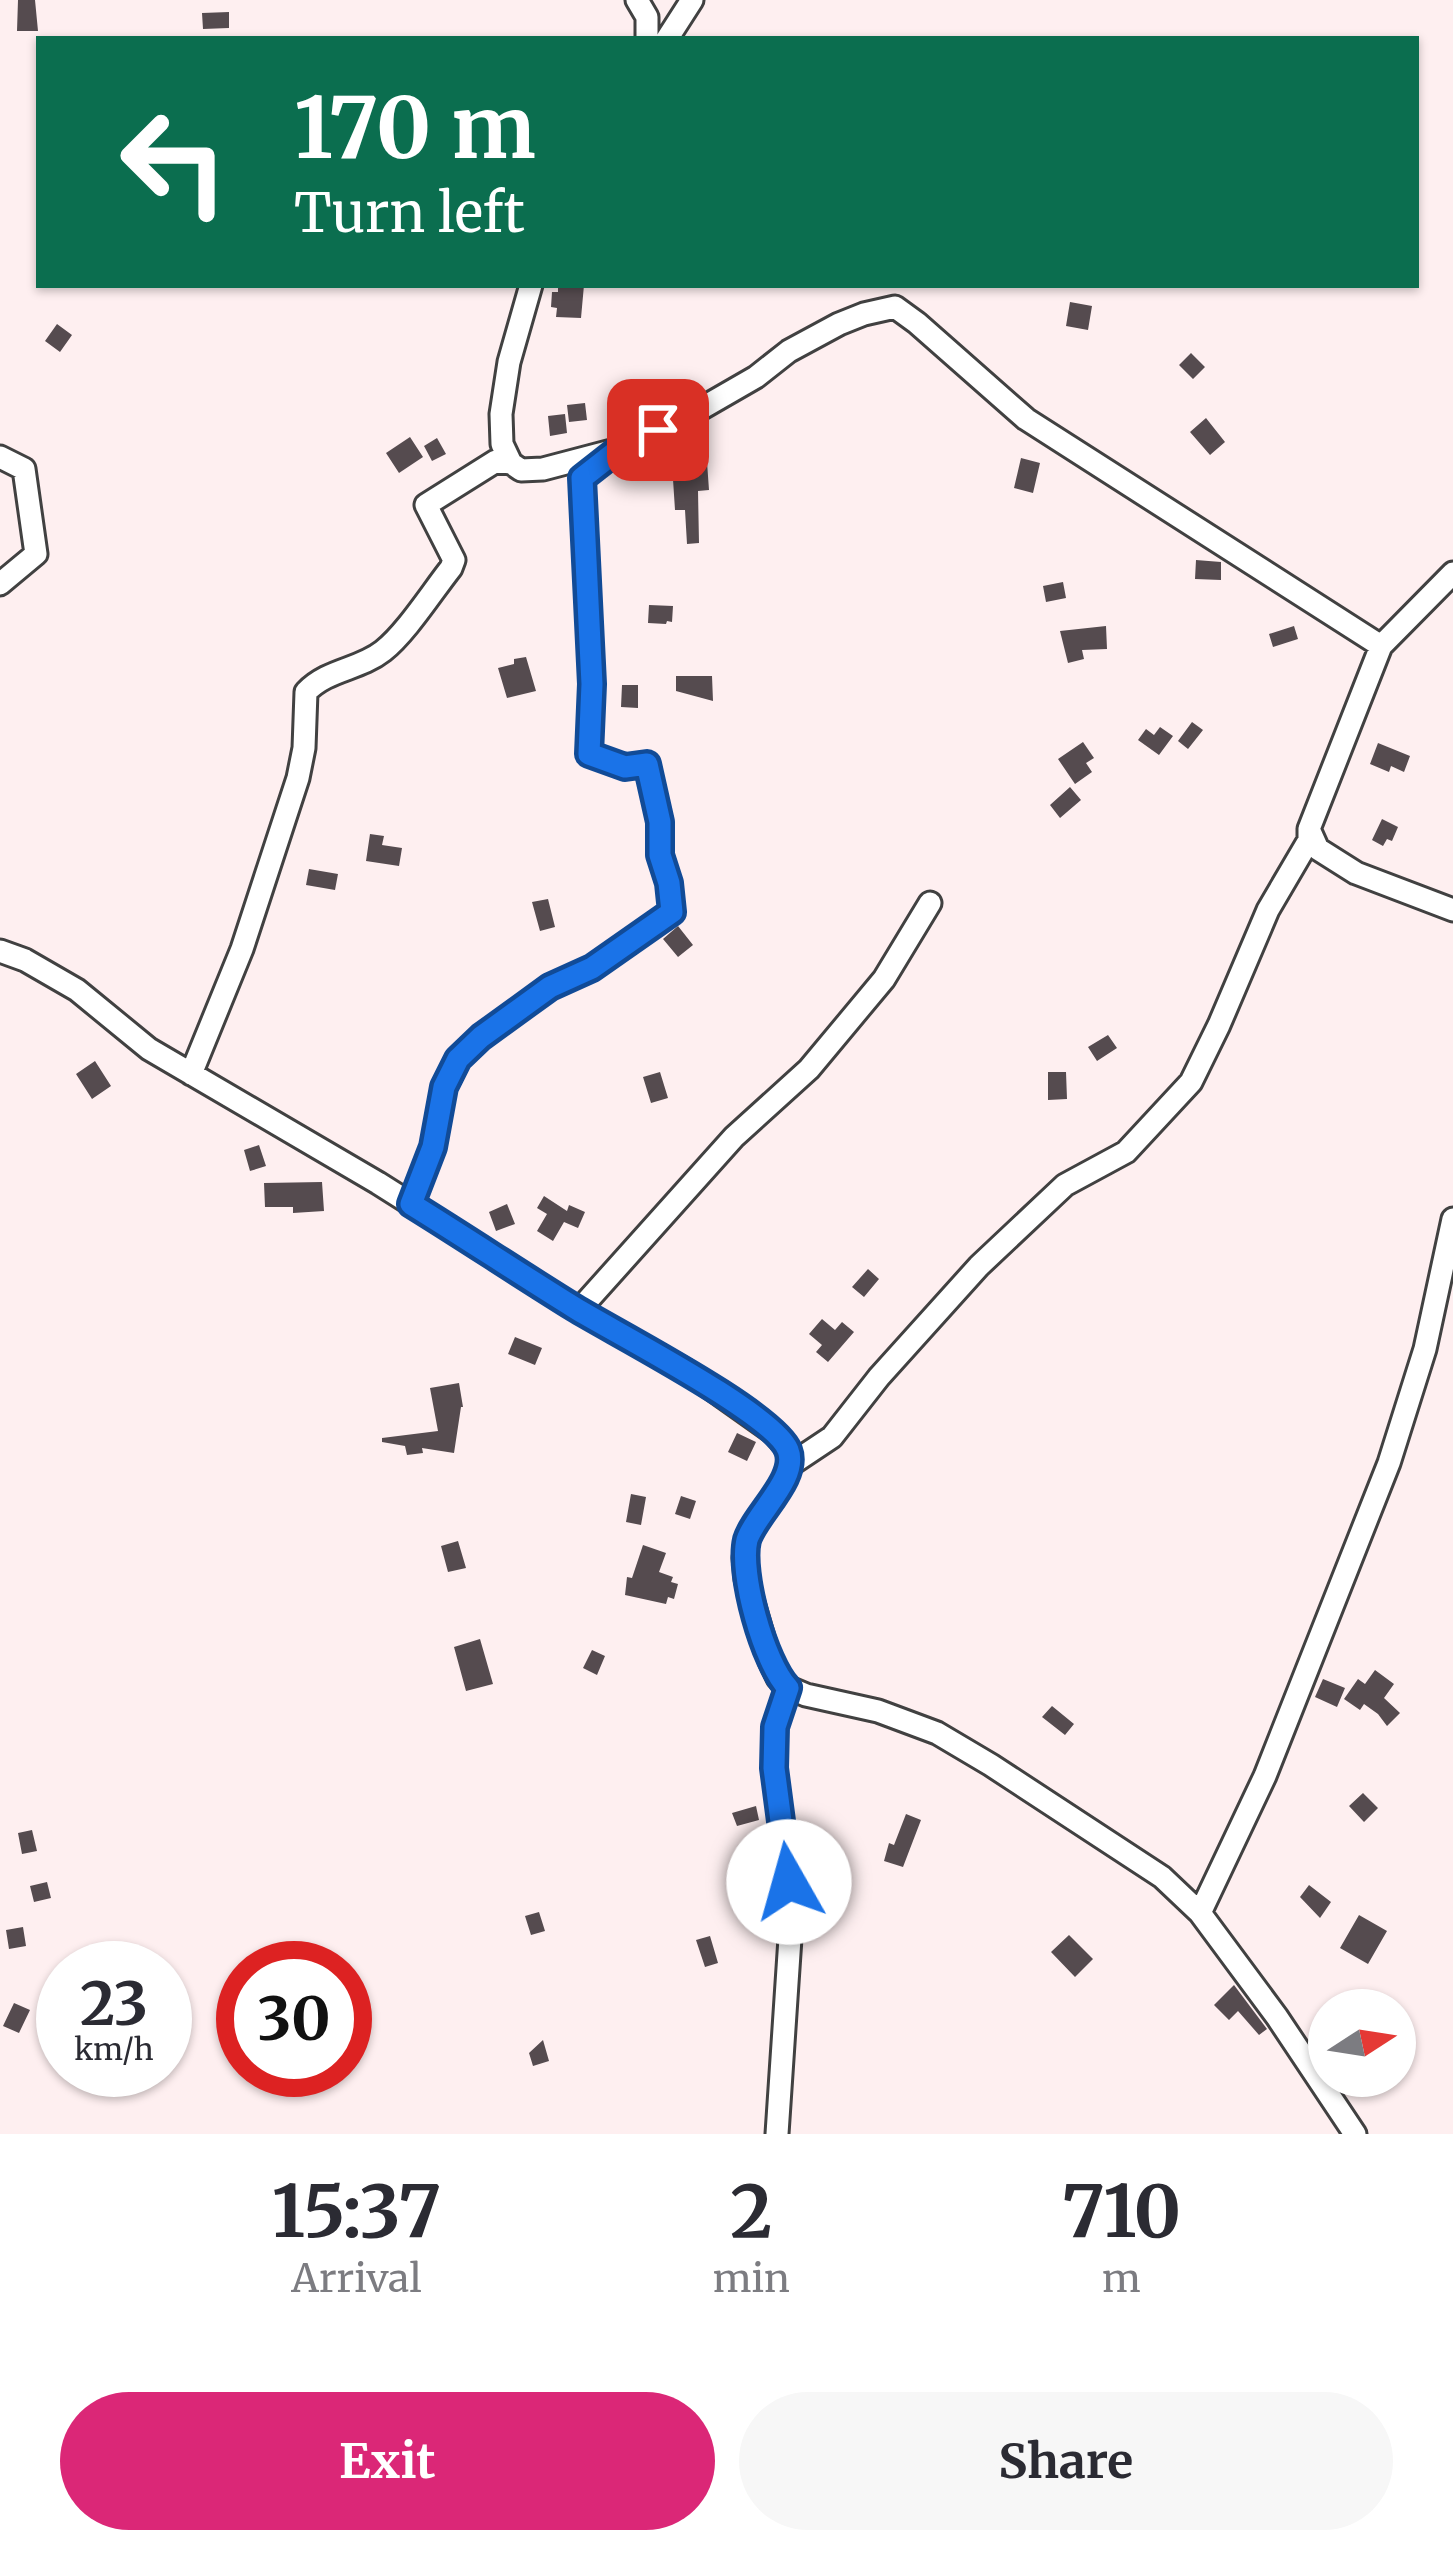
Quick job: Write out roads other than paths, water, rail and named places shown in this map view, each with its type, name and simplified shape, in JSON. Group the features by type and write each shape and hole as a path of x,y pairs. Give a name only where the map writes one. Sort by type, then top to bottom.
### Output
{"street":[{"path":"637,0 647,17 647,36"},
{"path":"670,36 692,0"},
{"path":"511,463 502,444 501,414 509,362 530,288"},
{"path":"191,1074 242,950 298,778 306,692 327,675 387,649 451,568 454,560 426,505 496,461 521,470 543,470 619,449 697,411 790,351 864,314 895,307 1026,419 1382,646"},
{"path":"411,1204 433,1147 444,1087 458,1059 550,987 592,968 672,912 647,764 625,767 589,754 592,684 582,478 619,449"},
{"path":"0,457 24,469 36,554 0,584"},
{"path":"790,1465 832,1437 879,1377 979,1267 1065,1185 1126,1152 1191,1082 1268,910 1309,840 1309,829 1382,646 1453,573"},
{"path":"1309,829 1318,849 1356,873 1453,910"},
{"path":"579,1310 734,1137 809,1069 884,979 930,903"},
{"path":"0,952 25,960 77,990 149,1049 685,1370 774,1433 788,1449 790,1465 748,1535 744,1558 746,1580 778,1678 806,1695 878,1711 937,1733 1162,1877 1200,1913 1355,2134"},
{"path":"1200,1913 1265,1776 1389,1463 1425,1349 1453,1220"},
{"path":"778,2134 792,1908 774,1768 775,1727 788,1688"}]}
